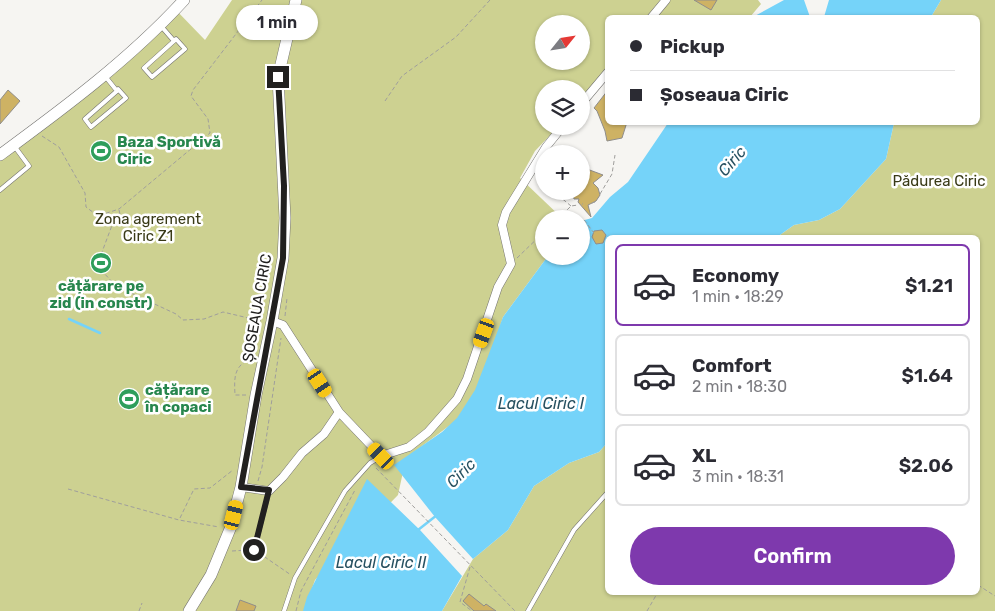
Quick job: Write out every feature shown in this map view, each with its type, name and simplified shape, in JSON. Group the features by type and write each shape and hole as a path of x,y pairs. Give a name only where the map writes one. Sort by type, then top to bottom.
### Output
{"main road":[{"path":"0,155 103,74 160,24 184,0"},
{"name":"ȘOSEAUA CIRIC","path":"189,611 222,551 230,529 241,487 256,395 270,334 283,258 285,218 278,77 296,0"}],"street":[{"path":"654,15 666,0"},
{"path":"590,93 605,76"},
{"path":"272,321 284,326 339,412 381,456 410,447 428,432 456,399 467,379 495,296 511,264 502,225 506,212 546,147 556,135"},
{"path":"241,487 269,490 283,477 302,452 324,434 339,412"}],"lane":[{"path":"160,24 174,41 176,39 185,49 152,77 144,68 174,41"},
{"path":"103,74 117,91 118,89 126,98 91,127 85,119 117,91"},
{"path":"0,190 29,166 14,145"},
{"path":"284,611 295,578 345,491 370,463 381,456"},
{"path":"254,550 269,490"},
{"path":"528,611 574,530 605,495"}],"path":[{"path":"35,129 59,146 85,193 86,207 91,212 98,216 119,209 210,134 208,119 191,96 193,90 262,0"},
{"path":"384,101 402,76 456,37 490,0"},
{"path":"600,194 612,174 615,155"},
{"path":"530,173 535,177"},
{"path":"564,200 571,206"},
{"path":"567,210 571,206 578,205"},
{"path":"119,209 120,214 114,220 99,260 102,271 116,286 176,314 183,320 204,319 223,312 263,321 270,334"},
{"path":"590,228 594,233"},
{"path":"511,264 535,241"},
{"path":"241,487 256,487 262,467 287,298"},
{"path":"256,395 235,395 234,376 242,363 265,350"},
{"path":"179,520 194,489 210,488 230,471 245,463"},
{"path":"370,463 386,476 515,611"},
{"path":"296,611 301,591 358,484"},
{"path":"68,489 179,520 230,529"},
{"path":"222,551 254,550 295,578"},
{"path":"470,566 460,602 472,611"},
{"path":"980,586 995,596"},
{"path":"648,611 656,595"},
{"path":"139,611 142,603"}],"green space":[{"name":"Zona agrement Ciric Z1","path":"232,0 758,0 761,4 752,15 605,15 605,78 590,94 590,80 535,80 535,135 550,135 541,145 535,145 535,151 520,178 535,192 535,200 543,200 554,210 535,210 535,265 541,265 503,317 484,376 461,417 406,458 398,495 315,580 304,611 0,611 0,157 32,133 174,8 205,40"},
{"name":"Pădurea Ciric","path":"941,0 995,0 995,611 442,611 473,559 508,530 534,486 569,463 599,452 605,445 605,595 980,595 980,235 780,235 794,225 819,220 840,209 886,159 894,125 980,125 980,15 932,15"}],"water":[{"path":"784,0 804,0 809,15 757,15"},
{"path":"829,0 941,0 932,15 825,15"},
{"name":"Lacul Ciric I","path":"667,125 894,125 886,159 840,209 819,220 794,225 780,235 605,235 605,445 599,452 569,463 534,486 508,530 473,559 435,517 394,465 442,432 457,418 475,390 503,317 541,265 590,265 590,219 610,197 628,182"},
{"name":"Lacul Ciric II","path":"367,479 420,530 462,576 442,611 303,611 307,597"}],"building":[{"path":"694,0 717,0 711,10"},
{"path":"8,90 20,101 0,124 0,100"},
{"path":"605,94 605,125 626,125 622,138 607,141 605,131 594,108"},
{"path":"590,170 603,175 593,183 598,188 600,195 596,201 588,205 589,210 585,210 578,202 579,200 590,200"},
{"path":"602,230 606,235 603,243 596,244 592,237 594,231"},
{"path":"469,594 484,606 486,604 496,611 474,611 463,601"},
{"path":"240,600 256,606 254,611 236,611"}],"waterway":[{"path":"69,319 100,333"},
{"name":"Ciric","path":"418,530 437,515"}],"place":[{"name":"Baza Sportivă Ciric","path":"101,151"},
{"name":"cățărare pe zid (in constr)","path":"101,263"},
{"name":"cățărare în copaci","path":"129,399"}],"route":[{"path":"254,550 269,490 241,487 256,395 270,334 283,258 285,218 278,77"}]}
